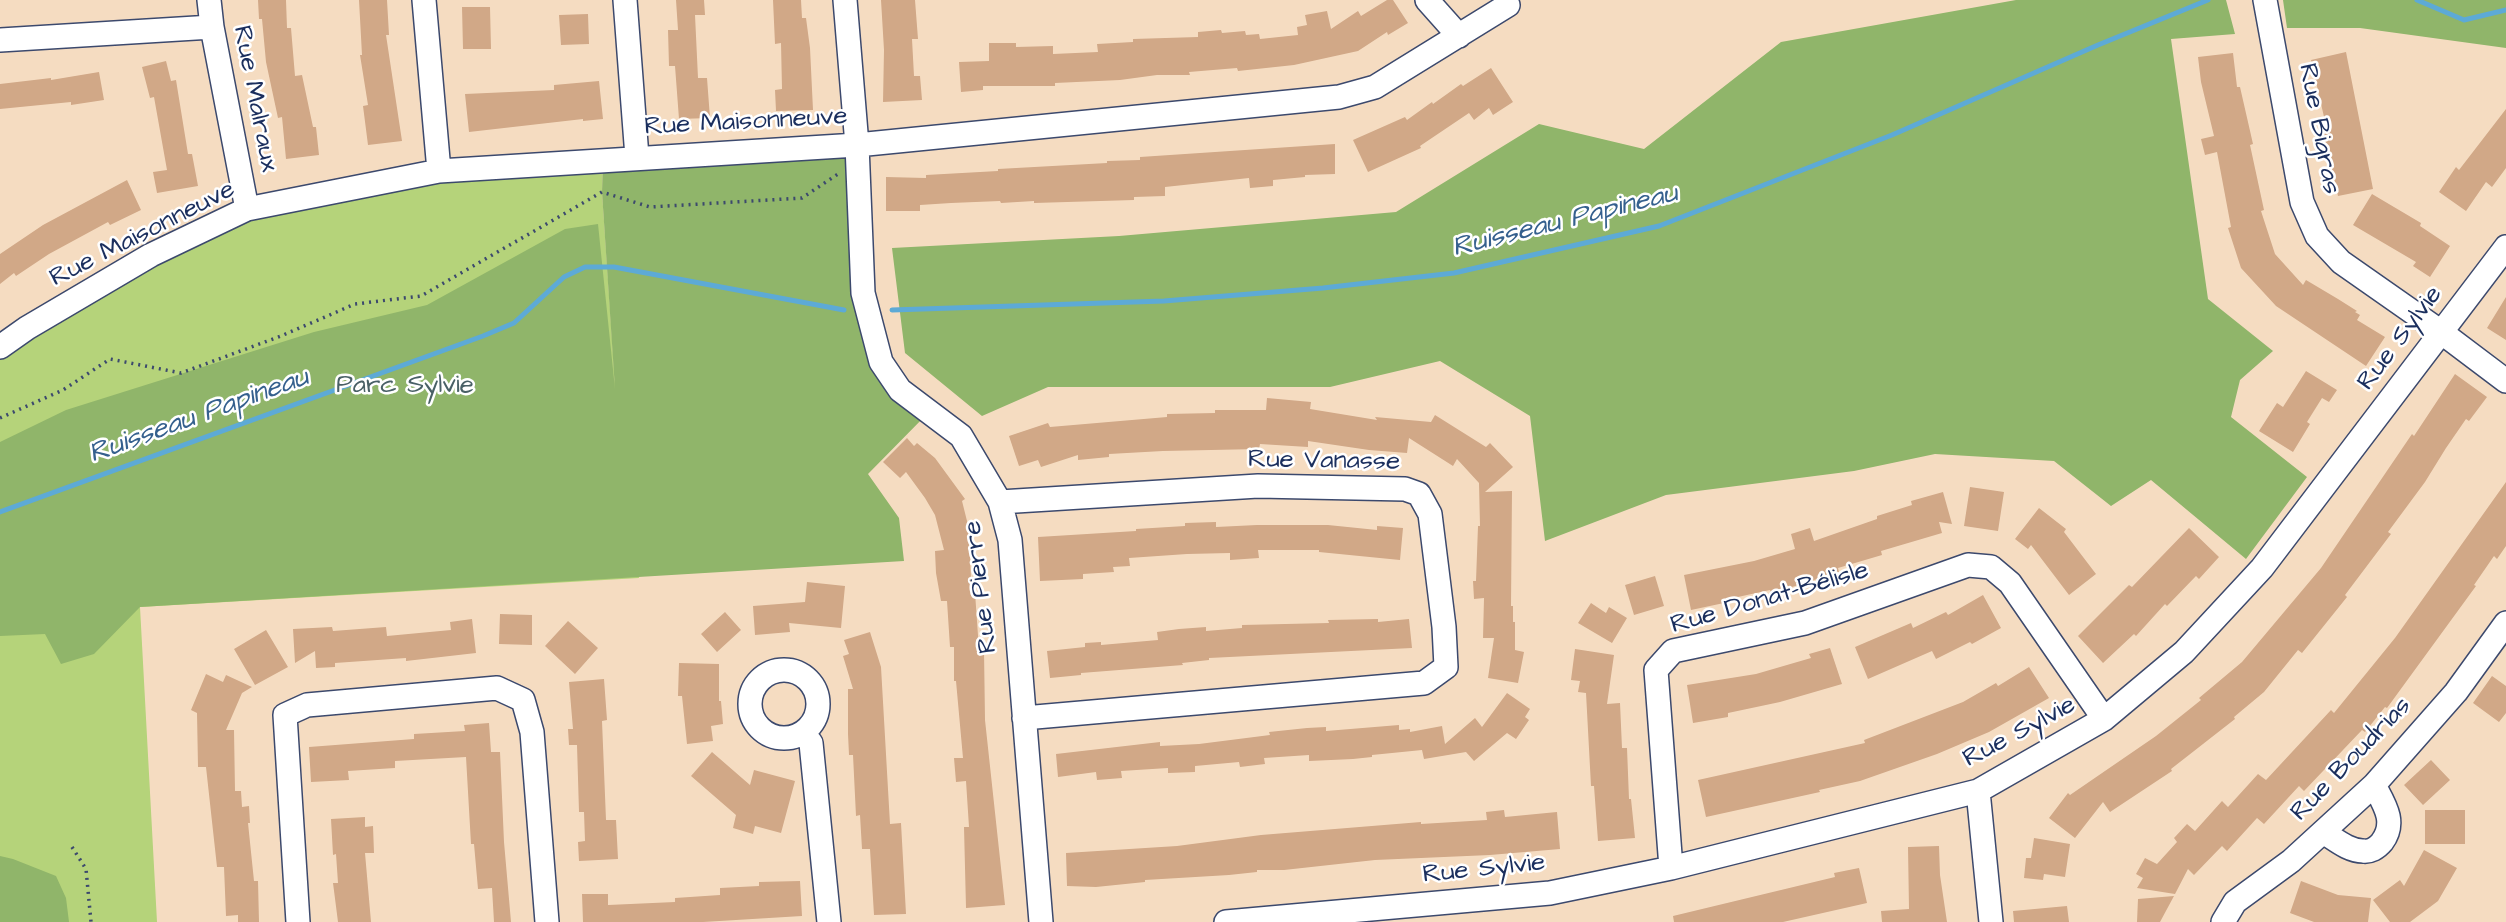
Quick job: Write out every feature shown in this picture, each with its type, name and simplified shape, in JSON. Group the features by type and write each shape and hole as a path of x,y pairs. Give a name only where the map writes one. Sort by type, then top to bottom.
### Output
{"street":[{"name":"Rue Malraux","path":"209,0 247,209"},
{"path":"424,0 439,171"},
{"path":"625,0 637,158"},
{"name":"Rue Pierre","path":"845,0 857,153 863,293 881,362 900,390 961,436 1000,502 1010,540 1041,922"},
{"path":"1427,0 1459,36"},
{"name":"Rue Maisonneuve","path":"0,346 151,255 247,209 439,171 637,158 857,153 1339,97 1375,87 1508,5"},
{"name":"Rue Bigras","path":"2266,10 2302,202 2317,236 2341,262 2441,332"},
{"path":"0,40 212,27"},
{"name":"Rue Sylvie","path":"1226,922 1550,892 1671,868 1978,791 2105,719 2184,652 2262,568 2506,247"},
{"path":"2441,332 2506,381"},
{"name":"Rue Vanasse","path":"1000,502 1258,486 1405,489 1419,494 1430,514 1444,627 1446,667 1424,683 1024,719"},
{"name":"Rue Donat-Bélisle","path":"1671,868 1656,670 1673,651 1805,623 1968,565 1991,567 2010,583 2105,719"},
{"name":"Rue Boudrias","path":"2223,922 2235,902 2291,861 2374,785 2456,692 2505,626"},
{"path":"298,922 285,715 307,705 497,688 523,700 533,732 547,922"},
{"path":"803,733 811,743 830,922"},
{"path":"2323,832 2350,849 2365,852 2374,849 2383,841 2390,820 2374,785"},
{"path":"1978,791 1991,922"}],"path":[{"path":"0,418 62,390 110,359 181,373 281,336 355,304 421,296 601,192 650,206 802,198 857,153"},
{"path":"72,847 86,869 91,922"}],"green space":[{"path":"2016,0 2226,0 2235,34 2171,39 2208,299 2273,351 2240,380 2231,417 2307,477 2246,559 2151,480 2111,506 2054,461 1935,454 1854,471 1666,495 1545,541 1530,416 1440,361 1330,387 1048,387 982,416 905,353 892,248 1119,236 1396,212 1539,124 1644,149 1781,42"},
{"path":"2283,0 2506,0 2506,48 2360,28 2287,28"},
{"path":"857,145 881,362 929,412 868,474 899,518 904,561 140,607 94,654 61,664 45,634 0,636 0,442 66,410 314,332 427,305 565,229 598,224 615,389 602,192 603,160"},
{"name":"Parc Sylvie","path":"603,160 602,192 618,428 639,578 140,607 157,922 0,922 0,347 247,209"},
{"path":"0,856 56,876 66,898 69,922 0,922"}],"building":[{"path":"258,0 286,0 287,28 291,28 295,76 302,75 313,127 316,127 319,155 286,159 282,117 278,118 266,62"},
{"path":"359,0 387,0 389,35 386,35 402,141 368,145 363,106 368,105 360,55"},
{"path":"676,0 704,0 705,15 695,15 698,78 707,78 710,118 679,119 675,66 669,66 668,30 678,30"},
{"path":"773,0 801,0 802,18 806,18 810,48 813,110 776,111 775,90 782,89 781,43 775,44"},
{"path":"881,0 915,0 918,39 912,39 914,76 920,76 922,100 883,102"},
{"path":"1387,0 1393,0 1408,23 1388,35 1387,32 1358,51 1294,65 1238,71 1237,68 1189,72 1190,75 1055,83 1055,86 983,86 983,90 961,92 959,62 989,61 989,43 1016,43 1016,47 1053,46 1053,54 1098,52 1097,44 1133,42 1133,39 1198,37 1198,32 1221,30 1222,33 1245,31 1246,35 1259,34 1260,39 1298,35 1297,27 1307,25 1305,15 1327,11 1331,29 1358,11 1361,16"},
{"path":"462,7 490,7 491,49 463,49"},
{"path":"588,14 589,44 561,45 559,15"},
{"path":"2346,52 2373,189 2338,196 2311,60"},
{"path":"2233,53 2237,87 2240,87 2253,144 2250,145 2264,210 2261,211 2275,254 2303,285 2306,280 2357,311 2355,312 2360,315 2357,320 2385,337 2366,366 2276,306 2241,268 2228,228 2231,227 2217,152 2205,155 2201,139 2214,136 2198,57"},
{"path":"166,61 171,81 176,80 188,154 192,154 198,186 157,193 153,172 167,170 154,97 150,98 142,67"},
{"path":"1491,68 1513,102 1493,115 1489,108 1474,120 1469,113 1420,146 1421,148 1368,172 1353,140 1405,117 1407,120 1461,84 1463,86"},
{"path":"99,72 104,100 71,105 71,102 0,109 0,84 51,80"},
{"path":"599,81 603,119 469,132 465,94 554,90 554,85"},
{"path":"2506,109 2506,168 2492,187 2486,182 2466,211 2439,192 2456,167 2459,170"},
{"path":"1335,144 1335,174 1273,180 1273,186 1250,188 1249,178 1165,187 1165,196 1134,197 1134,200 951,203 920,205 920,211 886,211 886,177 926,178 926,175 1140,160 1140,157"},
{"path":"127,180 141,210 110,225 108,222 49,254 16,276 14,273 0,284 0,254 43,225"},
{"path":"2372,194 2421,223 2420,226 2450,246 2430,277 2413,266 2416,262 2353,225"},
{"path":"2506,297 2506,340 2487,328"},
{"path":"2306,371 2337,390 2329,402 2322,398 2293,452 2259,431 2277,403 2283,407"},
{"path":"2455,374 2487,397 2469,421 2466,419 2388,532 2391,534 2345,595 2347,597 2302,653 2298,650 2264,692 2234,717 2235,719 2171,769 2172,771 2110,812 2103,802 2075,838 2049,818 2068,793 2070,795 2156,736 2242,662 2321,568"},
{"path":"1267,398 1311,402 1310,409 1377,420 1375,417 1431,422 1435,415 1486,447 1490,443 1513,467 1485,492 1512,491 1511,606 1515,622 1515,650 1524,652 1518,683 1488,678 1494,638 1483,638 1484,598 1474,599 1473,581 1476,581 1480,526 1479,483 1457,459 1453,466 1409,438 1407,453 1308,441 1308,447 1260,444 1259,449 1109,454 1109,457 1078,460 1078,455 1041,467 1038,460 1019,466 1009,436 1048,423 1050,427 1167,417 1167,414 1215,413 1215,410 1266,410"},
{"path":"907,438 914,446 917,443 935,458 965,499 962,501 971,537 971,578 974,578 979,650 984,650 985,720 1005,905 966,908 964,827 969,827 966,781 956,782 954,758 963,758 954,681 954,647 950,647 947,601 941,601 936,573 935,551 944,550 935,515 925,498 906,472 900,478 883,462"},
{"path":"2506,482 2506,546 2497,559 2494,556 2474,585 2476,586 2387,708 2385,707 2365,732 2362,730 2304,791 2299,786 2264,824 2257,818 2227,851 2222,846 2194,875 2188,869 2175,894 2137,888 2143,878 2136,874 2145,858 2157,864 2177,842 2174,838 2187,824 2195,831 2222,801 2228,807 2258,774 2266,780 2331,710 2334,713 2395,638"},
{"path":"1970,487 2004,492 1998,531 1964,526"},
{"path":"1943,492 1952,524 1939,522 1942,533 1881,551 1882,555 1838,568 1839,572 1792,587 1724,600 1724,603 1691,610 1684,575 1754,561 1795,549 1791,534 1810,528 1814,541 1912,505 1911,501"},
{"path":"2039,508 2066,529 2064,532 2096,574 2069,595 2031,545 2028,549 2015,539"},
{"path":"1216,522 1216,527 1328,525 1377,530 1377,526 1403,528 1400,560 1319,550 1258,550 1259,558 1230,560 1230,553 1187,554 1129,558 1130,566 1113,567 1114,572 1083,574 1083,579 1040,581 1038,537 1136,531 1185,526 1185,523"},
{"path":"2189,528 2219,557 2199,579 2196,576 2167,606 2165,604 2136,636 2134,634 2103,663 2078,636 2129,585 2132,587"},
{"path":"1655,576 1664,606 1634,615 1625,585"},
{"path":"807,582 845,586 841,628 789,623 790,632 755,635 753,606 805,602"},
{"path":"1983,595 2001,628 1936,659 1932,651 1868,679 1855,647 1911,623 1913,628 1946,612 1948,615"},
{"path":"1591,603 1606,613 1609,607 1627,618 1612,643 1578,623"},
{"path":"725,612 741,630 717,652 701,634"},
{"path":"500,614 532,615 532,645 499,644"},
{"path":"472,619 476,653 406,661 406,658 335,663 335,667 316,668 315,651 295,663 293,629 332,627 333,631 386,627 387,636 451,630 450,622"},
{"path":"1378,619 1378,622 1409,619 1412,648 1209,658 1182,663 1183,665 1050,678 1047,651 1085,647 1085,643 1101,642 1101,645 1158,640 1157,632 1179,629 1206,627 1206,631 1242,628 1242,625"},
{"path":"568,621 598,648 575,674 545,646"},
{"path":"266,630 288,667 255,685 234,649"},
{"path":"870,632 881,667 890,824 901,823 906,914 874,915 870,849 862,849 860,815 856,816 853,755 849,755 848,734 848,689 853,689 843,656 849,654 844,640"},
{"path":"1830,648 1842,684 1780,702 1728,713 1728,717 1693,723 1687,685 1756,674 1811,658 1809,654"},
{"path":"1575,649 1614,655 1607,704 1620,703 1622,748 1627,748 1629,799 1635,838 1598,841 1594,786 1591,786 1586,693 1578,692 1580,681 1571,680"},
{"path":"679,663 719,664 719,701 723,724 711,726 713,741 687,744 682,696 678,696"},
{"path":"2029,667 2049,698 1989,732 1937,754 1860,781 1706,817 1698,780 1865,743 1864,740 1963,702 1996,683 1998,686"},
{"path":"206,674 223,682 226,675 252,687 242,693 226,730 234,730 235,791 241,791 242,807 249,806 248,823 254,881 258,881 259,922 238,922 238,915 226,916 224,867 217,867 206,767 198,767 197,713 191,710"},
{"path":"2492,676 2506,686 2506,713 2499,722 2473,703"},
{"path":"604,679 607,720 602,721 606,820 616,820 618,859 579,861 578,842 585,841 584,812 579,812 577,745 569,745 568,729 573,729 569,682"},
{"path":"1507,693 1530,709 1525,717 1529,720 1516,739 1507,733 1474,761 1466,752 1424,759 1422,750 1353,759 1309,761 1309,755 1264,758 1265,764 1240,767 1239,762 1195,766 1195,772 1168,773 1168,768 1121,771 1122,778 1097,780 1096,772 1058,777 1056,754 1160,742 1160,746 1199,744 1307,728 1326,727 1326,731 1399,725 1399,730 1410,729 1410,732 1442,726 1445,744 1475,718 1482,727"},
{"path":"489,723 491,752 500,752 511,922 494,922 492,888 478,889 474,844 471,844 466,757 395,761 395,768 348,771 349,780 311,782 309,747 414,739 414,734 465,731 464,725"},
{"path":"712,752 750,785 754,770 795,781 781,833 755,826 753,834 733,828 736,815 691,776"},
{"path":"2431,760 2450,780 2423,805 2404,785"},
{"path":"1504,810 1505,817 1557,812 1560,849 1375,860 1284,870 1257,870 1229,875 1145,880 1096,887 1067,886 1066,853 1177,846 1261,835 1421,822 1487,820 1486,812"},
{"path":"2425,810 2465,810 2465,844 2425,844"},
{"path":"365,817 365,827 373,826 374,853 365,853 371,922 338,922 333,883 338,883 331,819"},
{"path":"2034,838 2070,844 2065,877 2044,874 2043,880 2024,878 2026,858 2031,858"},
{"path":"1939,846 1947,922 1882,922 1881,911 1909,909 1908,847"},
{"path":"2424,850 2457,868 2438,901 2410,922 2390,922 2373,900 2400,880 2404,886"},
{"path":"1859,868 1867,903 1783,922 1674,922 1673,916 1835,877 1834,873"},
{"path":"800,881 802,916 703,922 583,922 582,894 608,894 608,905 675,902 675,898 720,895 720,888 759,886 759,882"},
{"path":"2301,881 2338,895 2371,898 2368,922 2314,922 2290,913"},
{"path":"2174,896 2160,922 2137,922 2138,899"},
{"path":"2067,906 2069,922 2014,922 2013,911"}],"waterway":[{"name":"Ruisseau Papineau","path":"892,310 1164,301 1323,288 1454,273 1659,226 1892,135 2208,0"},
{"name":"Ruisseau Papineau","path":"2417,0 2464,20 2506,10"},
{"name":"Ruisseau Papineau","path":"0,512 483,336 514,323 564,277 585,267 614,267 844,310"}]}
